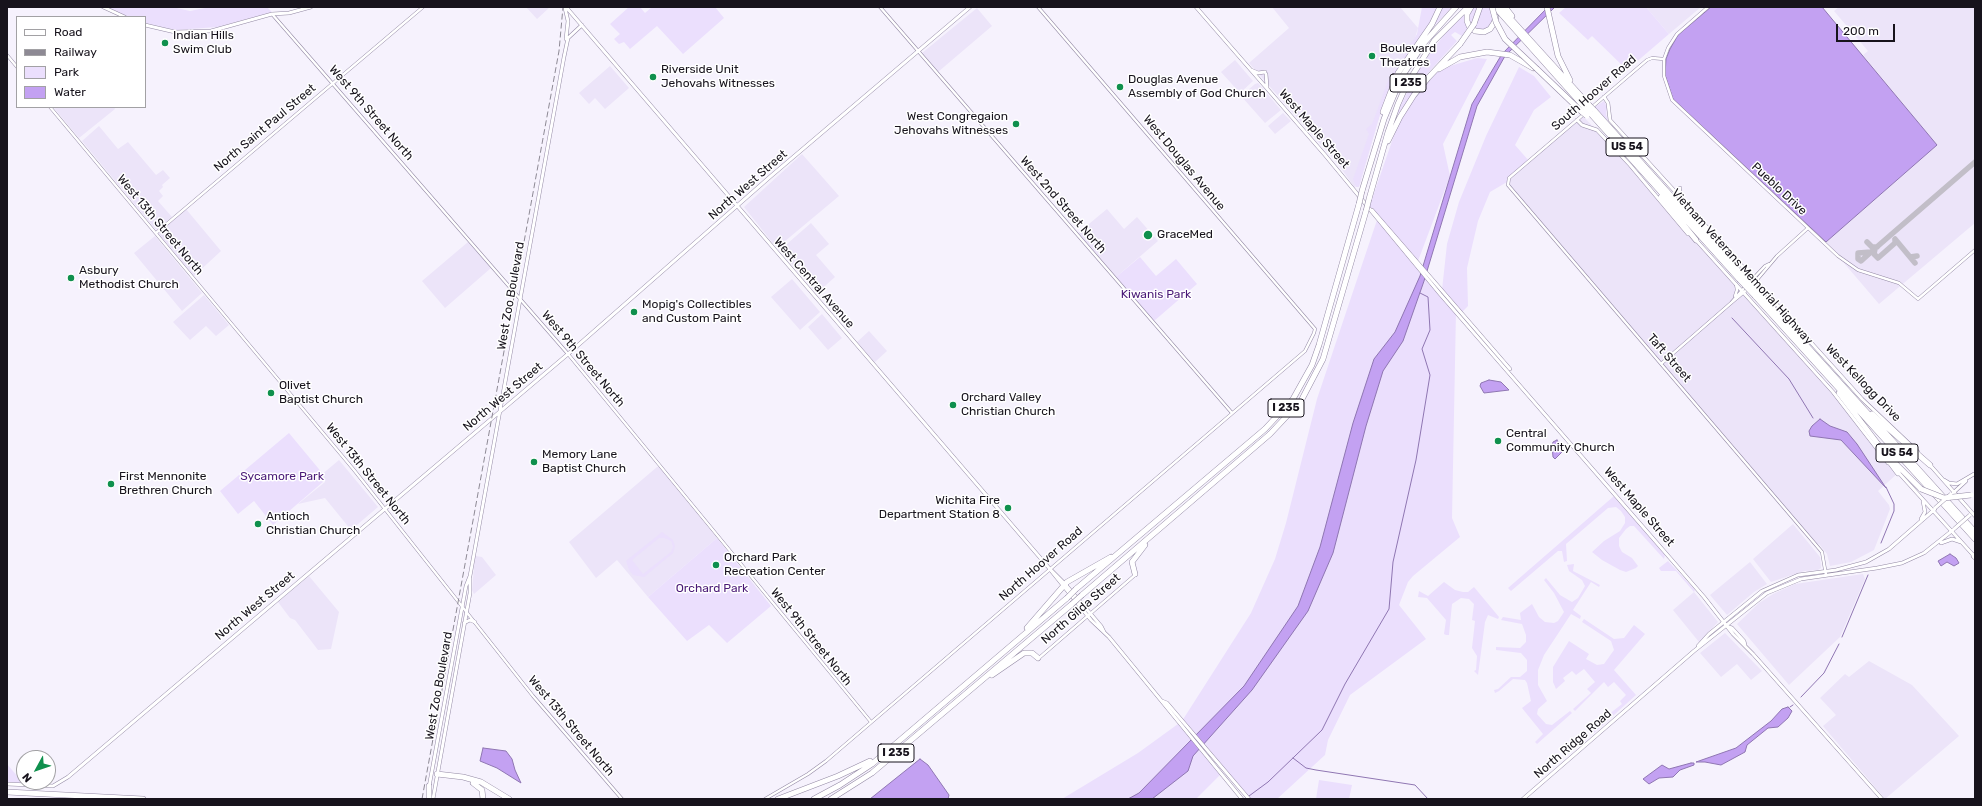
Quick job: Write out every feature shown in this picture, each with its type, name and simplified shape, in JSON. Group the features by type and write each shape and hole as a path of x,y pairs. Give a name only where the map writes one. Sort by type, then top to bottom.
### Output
{"highway":[{"path":"1377,140 1382,116 1393,83 1409,55 1432,24 1440,7"},
{"name":"I 235","path":"814,799 852,778 884,753 1265,429 1293,399 1312,365 1319,345 1377,140 1393,96 1410,64 1430,35 1456,7"},
{"path":"1469,7 1467,14 1468,24 1473,30 1482,32 1490,29 1494,23 1495,14 1493,7"},
{"name":"I 235","path":"831,799 872,773 1072,604 1270,434 1301,401 1323,359 1368,210 1369,199 1388,132 1407,84 1434,41 1469,7"},
{"path":"1376,176 1396,124 1421,86 1460,44 1472,27 1480,7"},
{"path":"1493,7 1496,22 1505,39 1537,70"},
{"name":"Vietnam Veterans Memorial Highway","path":"1493,7 1511,19 1616,143 1658,185"},
{"name":"Vietnam Veterans Memorial Highway","path":"1500,7 1538,52 1576,91 1586,108"},
{"path":"1505,7 1511,19"},
{"path":"1547,7 1553,39 1561,64 1576,91"},
{"path":"1421,86 1443,66 1457,58 1477,52 1498,52 1518,58 1537,70 1586,108 1590,113"},
{"name":"Vietnam Veterans Memorial Highway","path":"1590,113 1742,276 1756,296 1975,539"},
{"path":"1658,185 1677,218 1696,240"},
{"path":"1658,185 1665,186 1724,246"},
{"name":"Vietnam Veterans Memorial Highway","path":"1756,296 1855,399 1975,532"},
{"path":"1820,367 1898,473"},
{"path":"1855,399 1930,465"},
{"path":"1875,440 1921,489 1944,498 1973,495"},
{"path":"1135,574 1132,567 1133,560 1164,525"},
{"path":"1012,644 1064,585 1122,550"},
{"path":"970,690 1024,653 1032,653 1038,658"},
{"path":"778,799 848,772 884,753"},
{"path":"435,774 442,777 475,783 482,790 483,799"},
{"path":"435,774 481,782 509,799"},
{"path":"428,799 430,786"},
{"path":"7,792 143,799"}],"main road":[{"path":"103,7 123,16"},
{"path":"146,25 171,31 200,32 226,27 272,14 289,13 311,7"},
{"path":"566,7 568,21 566,47"},
{"name":"West Central Avenue","path":"566,7 1049,568 1089,614 1102,626 1104,632 1242,799"},
{"name":"North West Street","path":"7,784 53,786 68,777 568,354 737,206 970,7"},
{"name":"West Maple Street","path":"1196,7 1368,210 1459,312"},
{"name":"West Zoo Boulevard","path":"433,799 435,774 463,606 470,576 566,47 568,38 582,25"},
{"path":"1249,69 1258,73 1265,73 1267,89"},
{"name":"West Kellogg Drive","path":"1604,97 1608,102 1610,120 1724,246 1742,276 1743,292 1756,296 1862,399 1906,439 1942,479 1952,493 1975,516"},
{"name":"West Kellogg Drive","path":"1577,120 1582,125 1597,130 1630,165 1685,230 1731,278 1742,276 1754,280 1760,287 1756,296"},
{"path":"1680,188 1680,194 1686,203"},
{"name":"West Maple Street","path":"1368,210 1402,244 1728,626 1732,628 1744,641 1745,645 1882,799"},
{"path":"1731,278 1739,285 1744,283 1747,277 1742,276"},
{"name":"West Kellogg Drive","path":"1756,296 1833,392 1874,447 1934,509 1975,556"},
{"path":"1694,651 1709,634 1754,597 1798,575 1856,566 1875,558 1890,549 1975,473"},
{"path":"1942,479 1949,484 1957,484 1975,473"},
{"path":"1913,529 1925,512 1925,504 1921,497"},
{"path":"1935,546 1972,513"},
{"path":"1694,651 1728,626 1773,588 1801,579 1902,563 1949,539 1954,539 1963,543"},
{"name":"West Zoo Boulevard","path":"430,786 435,774 464,623 471,586 470,576"},
{"path":"464,623 470,620 475,622"},
{"name":"North Ridge Road","path":"1523,799 1694,651"},
{"name":"West Central Avenue","path":"1162,701 1167,703 1249,799"}],"street":[{"name":"North Saint Paul Street","path":"156,233 423,7"},
{"name":"West 2nd Street North","path":"880,7 1232,413"},
{"name":"West Douglas Avenue","path":"1038,7 1315,330"},
{"path":"1664,59 1668,48 1677,34 1708,7"},
{"name":"West 9th Street North","path":"272,14 568,354 870,722"},
{"path":"7,55 16,66"},
{"name":"South Hoover Road","path":"1507,182 1512,175 1647,60 1652,58 1664,59"},
{"name":"Pueblo Drive","path":"1664,59 1665,82 1668,92 1676,105 1808,228 1853,267 1899,282 1918,299 1975,250"},
{"name":"West 13th Street North","path":"51,108 385,508 533,696 622,799"},
{"name":"Taft Street","path":"1507,182 1817,545 1823,554 1826,575"},
{"path":"1662,363 1735,300 1761,271 1808,228"},
{"path":"1760,287 1759,280 1769,264"},
{"path":"1735,300 1742,276 1761,271"},
{"path":"1754,280 1761,275"},
{"path":"1735,300 1744,297 1756,296"},
{"name":"North Hoover Road","path":"765,799 808,774 870,722 1305,351 1315,330"},
{"name":"North Gilda Street","path":"1038,658 1135,574"}],"shaded area":[{"path":"526,7 550,7 537,19"},
{"path":"1272,7 1400,7 1418,28 1412,48 1392,80 1355,188 1338,164 1249,63 1289,28"},
{"path":"1646,7 1701,7 1669,34"},
{"path":"1839,7 1975,7 1975,223 1879,304 1826,242 1937,145 1863,55 1868,51 1834,11"},
{"path":"977,8 992,26 938,72 922,53"},
{"path":"1235,60 1253,81 1240,93 1221,72"},
{"path":"610,66 629,88 605,109 595,98 589,104 579,93"},
{"path":"1258,83 1281,110 1265,123 1241,96"},
{"path":"54,108 114,108 115,109 79,138"},
{"path":"1283,113 1291,121 1275,134 1268,126"},
{"path":"1582,115 1640,177 1833,392 1866,436 1898,473 1878,491 1889,505 1890,509 1874,550 1851,562 1830,566 1827,554 1819,544 1817,545 1507,182"},
{"path":"99,126 118,149 128,142 156,175 163,170 170,178 162,185 163,187 159,191 163,196 158,201 172,217 156,230 82,141"},
{"path":"802,154 839,196 778,247 775,246 744,207"},
{"path":"186,209 221,251 194,276 158,233"},
{"path":"1107,209 1124,229 1137,217 1158,241 1116,277 1078,233"},
{"path":"811,223 829,244 816,255 835,277 817,293 780,250"},
{"path":"155,236 202,293 182,311 134,253"},
{"path":"468,242 491,268 445,308 422,281"},
{"path":"792,279 820,312 800,330 771,297"},
{"path":"204,295 229,325 216,336 206,326 190,340 173,322"},
{"path":"822,314 842,338 828,350 808,327"},
{"path":"869,331 887,351 875,362 857,342"},
{"path":"339,460 378,507 351,530 325,498 298,504 325,482 320,476"},
{"path":"657,467 659,467 717,538 648,597 617,560 596,578 569,542"},
{"path":"1793,524 1820,557 1821,568 1818,570 1804,571 1771,582 1753,559"},
{"path":"475,556 482,557 496,575 474,594 472,590"},
{"path":"1750,562 1767,584 1754,592 1727,615 1710,595"},
{"path":"1863,574 1865,579 1840,637 1789,685 1737,624 1759,603 1773,594 1795,584"},
{"path":"309,576 339,612 331,649 318,650 295,620 290,618 278,602"},
{"path":"1694,592 1718,622 1699,642 1673,610"},
{"path":"1725,633 1762,671 1751,680 1737,664 1721,677 1700,653"},
{"path":"1869,661 1912,685 1959,736 1885,799 1823,726 1836,715 1820,698 1845,674 1849,677"}],"green space":[{"path":"108,7 172,7 190,11 210,7 267,7 272,12 217,27 176,30 146,23 146,16 127,16"},
{"path":"629,7 640,7 645,13 652,7 715,7 724,18 683,54 657,26 630,49 624,42 619,44 614,39 620,34 610,24"},
{"path":"1422,7 1438,7 1431,22 1401,63 1392,81 1384,101 1359,187 1356,187 1353,179 1369,134 1366,129 1372,124 1388,81 1417,34"},
{"path":"1442,7 1452,7 1435,25 1434,24"},
{"path":"1473,7 1477,7 1471,25 1469,16"},
{"path":"1482,7 1490,7 1493,20 1489,27 1482,30 1474,28"},
{"path":"1566,7 1646,7 1669,34 1627,70 1592,36 1588,40 1559,13"},
{"path":"1465,14 1468,27 1462,36 1455,32 1451,35 1457,41 1428,73 1398,114 1397,113 1421,65 1447,31"},
{"path":"1477,58 1487,59 1443,144 1450,176 1418,261 1369,208 1402,112 1440,69"},
{"path":"1519,67 1534,76 1551,97 1534,110 1515,145 1529,161 1507,182 1490,192 1478,221 1467,268 1468,306 1461,313 1442,290 1447,244 1459,202 1486,136"},
{"path":"1604,101 1607,107 1606,115 1609,122 1595,107"},
{"path":"1377,220 1456,311 1452,518 1460,537 1413,576 1408,582 1399,605 1426,639 1350,695 1328,740 1325,755 1277,799 1249,799 1182,721 1251,613 1275,559 1286,523 1317,399"},
{"name":"Kiwanis Park","path":"1140,257 1156,276 1176,259 1197,284 1154,321 1116,277"},
{"name":"Sycamore Park","path":"289,433 323,474 321,476 324,481 273,525 254,501 238,514 220,491"},
{"path":"1614,496 1665,555 1664,559 1634,526 1630,526 1626,529 1619,538 1619,546 1622,552 1632,558 1638,566 1636,568 1626,572 1620,570 1602,560 1592,552 1604,541 1620,531 1625,523 1625,517 1621,511 1616,507 1608,508 1566,544 1567,561 1564,562 1562,551 1558,551 1511,591 1508,588"},
{"path":"662,532 673,540 675,546 673,553 644,577 633,575 629,570 626,561","holes":["659,538 664,538 671,541 673,547 671,552 643,574 632,560"]},
{"name":"Orchard Park","path":"717,538 771,606 727,643 709,625 687,641 648,597"},
{"path":"1668,561 1695,590 1694,592 1676,571 1661,571 1659,568"},
{"path":"1574,564 1573,571 1600,585 1599,587 1591,582 1573,610 1581,616 1580,619 1571,614 1544,655 1538,670 1538,685 1547,701 1538,709 1537,714 1546,724 1552,725 1570,711 1572,713 1537,744 1535,742 1543,734 1522,708 1531,701 1525,680 1513,679 1499,691 1495,693 1494,690 1498,689 1511,677 1520,677 1527,671 1527,660 1521,653 1496,650 1496,647 1520,648 1526,642 1526,635 1522,624 1501,620 1503,617 1521,620 1520,613 1532,604 1539,617 1545,622 1554,623 1558,621 1564,612 1554,593 1544,580 1546,578 1560,595 1572,602 1578,598 1585,586 1582,580 1569,571 1567,565"},
{"path":"1444,582 1455,590 1463,592 1468,592 1474,587 1499,617 1498,619 1488,615 1485,622 1478,675 1474,671 1476,670 1477,656 1472,648 1475,621 1472,620 1474,604 1469,599 1461,598 1452,604 1449,635 1446,635 1444,634 1446,620 1427,598 1418,597 1419,591 1428,596"},
{"path":"1584,619 1614,639 1624,638 1634,625 1645,634 1614,670 1636,695 1594,733 1590,729 1622,704 1620,701 1626,695 1614,682 1608,687 1604,682 1575,711 1573,709 1591,693 1587,689 1595,682 1584,669 1576,675 1572,671 1563,678 1565,681 1556,689 1553,682 1553,667 1569,641 1589,654 1586,659 1597,665 1604,664 1614,650 1611,641 1582,622"},
{"path":"1178,724 1221,774 1196,799 1062,799 1138,753"},
{"path":"7,764 16,775 16,783 7,782"},
{"path":"1319,780 1352,785 1349,799 1316,799"}],"water":[{"path":"1548,7 1555,7 1505,56 1477,106 1424,281 1403,341 1383,371 1366,426 1333,553 1308,611 1252,690 1193,756 1188,771 1152,799 1128,799 1139,793 1244,686 1298,606 1320,547 1353,423 1374,359 1395,332 1420,276 1472,104 1502,54"},
{"path":"1711,7 1822,7 1937,145 1826,242 1673,99 1665,75 1666,59 1670,49 1678,35"},
{"path":"1489,380 1501,382 1509,390 1484,393 1480,386 1481,383"},
{"path":"1820,419 1830,426 1847,432 1857,444 1886,488 1841,440 1810,436 1809,431"},
{"path":"1557,440 1563,451 1555,459 1553,457 1552,446 1553,442"},
{"path":"1950,554 1956,558 1959,563 1954,566 1947,562 1941,566 1938,561"},
{"path":"1788,707 1792,711 1788,718 1778,727 1768,728 1747,745 1745,752 1721,765 1696,762 1736,748 1771,721 1782,709"},
{"path":"483,748 506,751 512,759 521,783 497,768 480,761"},
{"path":"920,759 928,765 949,795 948,799 870,799"},
{"path":"1694,763 1694,765 1680,770 1673,777 1659,778 1649,784 1643,779 1662,765 1669,769"}],"waterway":[{"path":"1249,796 1268,782 1322,730 1345,684 1389,609 1393,562 1416,460 1430,375 1422,349 1430,330 1428,297 1420,293"},
{"path":"1732,318 1789,379 1813,418"},
{"path":"1881,543 1894,511 1894,504 1886,487"},
{"path":"1842,637 1868,575"},
{"path":"1801,697 1824,673 1839,644"},
{"path":"1293,758 1306,768 1415,785 1428,799"}],"taxiway":[{"path":"1871,252 1861,261 1858,259 1858,253 1871,252 1975,162"},
{"path":"1895,239 1910,257"},
{"path":"1875,249 1874,254 1878,258 1895,243 1895,240"},
{"path":"1867,242 1872,247 1877,247"},
{"path":"1915,263 1910,257 1917,256"}],"railway":[{"path":"422,799 559,51 563,7"}],"place":[{"name":"Indian Hills Swim Club","path":"165,43"},
{"name":"Boulevard Theatres","path":"1372,56"},
{"name":"Riverside Unit Jehovahs Witnesses","path":"653,77"},
{"name":"Douglas Avenue Assembly of God Church","path":"1120,87"},
{"name":"West Congregaion Jehovahs Witnesses","path":"1016,124"},
{"name":"GraceMed","path":"1148,235"},
{"name":"Asbury Methodist Church","path":"71,278"},
{"name":"Mopig's Collectibles and Custom Paint","path":"634,312"},
{"name":"Olivet Baptist Church","path":"271,393"},
{"name":"Orchard Valley Christian Church","path":"953,405"},
{"name":"Central Community Church","path":"1498,441"},
{"name":"Memory Lane Baptist Church","path":"534,462"},
{"name":"First Mennonite Brethren Church","path":"111,484"},
{"name":"Wichita Fire Department Station 8","path":"1008,508"},
{"name":"Antioch Christian Church","path":"258,524"},
{"name":"Orchard Park Recreation Center","path":"716,565"}]}
